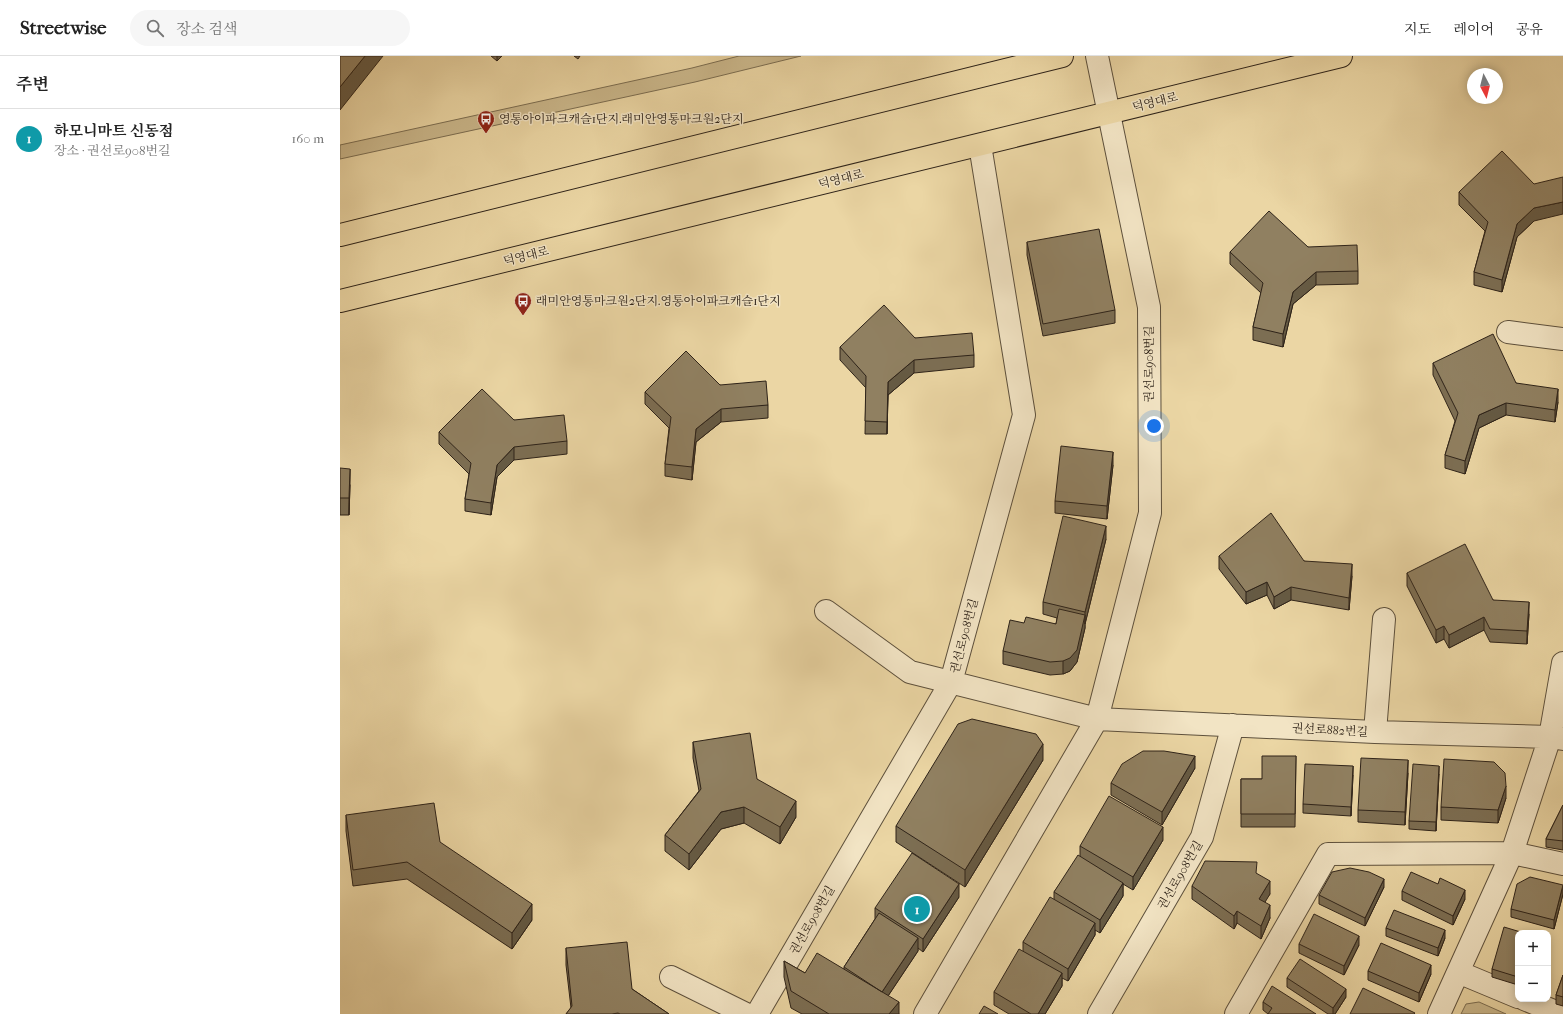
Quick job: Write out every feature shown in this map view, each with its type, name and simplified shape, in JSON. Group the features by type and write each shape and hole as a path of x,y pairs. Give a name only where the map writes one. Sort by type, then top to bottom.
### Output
{"main road":[{"path":"340,235 1062,56"},
{"name":"덕영대로","path":"340,301 1341,56"}],"street":[{"name":"권선로908번길","path":"925,1014 1097,719 1150,513 1148,307 1097,56"},
{"name":"권선로908번길","path":"757,1014 952,682 1024,415 980,145"},
{"path":"1508,332 1563,339"},
{"name":"권선로908번길","path":"826,611 910,672 1097,719"},
{"path":"1375,732 1384,619"},
{"path":"1439,1014 1512,853 1557,738 1563,663"},
{"name":"권선로882번길","path":"1097,719 1375,732 1557,738"},
{"name":"권선로908번길","path":"1099,1014 1202,837 1233,725"},
{"path":"1236,1014 1328,854 1512,853 1563,864"},
{"path":"1458,972 1515,996"},
{"path":"671,977 746,1014"},
{"path":"1531,1002 1561,1014"}],"shaded area":[{"path":"739,56 801,56 695,82 340,159 340,145 692,68"},
{"path":"1479,1002 1506,1014 1461,1014 1466,1004"}],"building":[{"path":"340,56 365,56 340,87"},
{"path":"1502,151 1534,184 1563,177 1563,202 1534,208 1517,224 1502,280 1474,272 1488,222 1459,192"},
{"path":"1269,211 1308,247 1357,245 1358,271 1316,272 1293,292 1283,334 1253,327 1263,283 1230,252"},
{"path":"1099,229 1115,310 1043,324 1027,242"},
{"path":"884,305 915,338 972,333 974,355 914,360 888,382 887,422 865,421 866,376 840,347"},
{"path":"1493,334 1516,383 1558,389 1555,410 1506,403 1479,415 1465,461 1445,455 1458,413 1433,363"},
{"path":"686,351 720,385 766,381 768,405 721,409 696,429 692,467 665,464 671,417 645,392"},
{"path":"482,389 514,420 564,415 567,441 514,447 497,465 491,503 465,499 471,463 439,432"},
{"path":"1061,446 1113,452 1107,506 1055,501"},
{"path":"340,468 350,469 349,498 340,498"},
{"path":"1271,513 1304,561 1352,564 1349,598 1291,587 1274,597 1267,582 1246,592 1219,556"},
{"path":"1063,516 1106,526 1085,612 1043,602"},
{"path":"1465,544 1493,600 1529,602 1527,631 1490,629 1484,617 1449,635 1444,626 1436,630 1407,573"},
{"path":"1059,609 1085,615 1077,650 1070,658 1063,661 1050,662 1003,651 1010,620 1024,623 1026,617 1056,624"},
{"path":"972,719 1036,734 1043,744 965,870 896,826 958,724"},
{"path":"750,733 757,779 796,801 780,827 744,807 721,812 689,854 665,835 701,789 693,742"},
{"path":"1143,751 1164,751 1195,756 1162,812 1111,783 1122,764"},
{"path":"1262,756 1296,756 1295,814 1241,814 1241,779 1262,779"},
{"path":"1361,758 1408,760 1405,812 1358,810"},
{"path":"1444,759 1494,762 1505,773 1506,786 1498,810 1441,807"},
{"path":"1305,764 1353,766 1351,807 1303,804"},
{"path":"1413,764 1439,766 1436,822 1409,821"},
{"path":"1109,796 1163,827 1133,877 1080,846"},
{"path":"434,803 440,842 532,904 512,933 407,862 353,870 346,815"},
{"path":"1563,805 1563,841 1546,839"},
{"path":"912,853 959,884 923,939 875,908"},
{"path":"1078,855 1123,883 1100,920 1054,892"},
{"path":"1205,861 1257,862 1256,873 1270,881 1259,899 1270,905 1261,926 1237,911 1234,916 1192,886"},
{"path":"1350,868 1369,872 1384,879 1365,918 1319,895 1332,872"},
{"path":"1411,872 1438,884 1440,878 1465,890 1453,916 1402,891"},
{"path":"1530,877 1563,885 1554,920 1511,909 1517,884"},
{"path":"1050,897 1095,923 1068,969 1023,942"},
{"path":"1394,910 1445,930 1438,948 1386,928"},
{"path":"879,913 918,938 882,992 844,967"},
{"path":"1314,914 1359,936 1344,966 1299,944"},
{"path":"1504,927 1515,930 1515,976 1492,969"},
{"path":"627,942 632,989 669,1014 566,1014 572,1006 566,948"},
{"path":"1381,943 1431,965 1419,993 1368,971"},
{"path":"1019,949 1062,973 1038,1014 1031,1014 994,992"},
{"path":"817,953 899,1002 889,1014 829,1014 791,991 784,961 805,973"},
{"path":"1300,959 1346,989 1333,1008 1287,978"},
{"path":"1563,975 1563,997 1556,995"},
{"path":"1272,986 1316,1014 1268,1014 1272,1008 1263,1002"},
{"path":"1363,988 1415,1013 1350,1014"},
{"path":"984,1006 998,1014 979,1014"}],"place":[{"name":"영통아이파크캐슬1단지.래미안영통마크원2단지","path":"486,134"},
{"name":"래미안영통마크원2단지.영통아이파크캐슬1단지","path":"523,316"},
{"name":"하모니마트 신동점","path":"917,909"}]}
